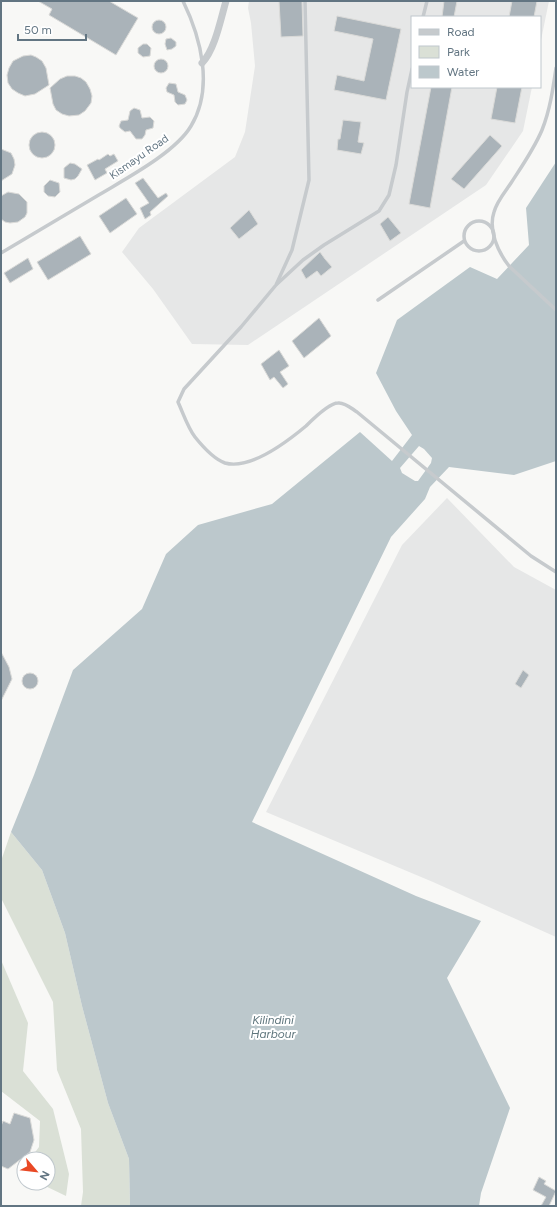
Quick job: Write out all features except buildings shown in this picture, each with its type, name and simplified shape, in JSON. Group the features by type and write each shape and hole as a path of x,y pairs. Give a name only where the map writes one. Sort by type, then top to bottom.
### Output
{"street":[{"path":"202,63 206,58 217,32 226,1"}],"lane":[{"name":"Kismayu Road","path":"1,253 135,173 165,152 184,136 192,125 198,112 203,90 204,74 193,21 183,1"},
{"path":"276,285 292,250 309,180 305,1"},
{"path":"423,16 427,1"},
{"path":"556,68 550,106 542,130 530,153 498,202 494,213 493,233 493,241 491,245 484,250 479,251 470,248 464,241 464,232 469,224 476,221 486,223 490,226 493,233 503,258 509,266 556,310"},
{"path":"411,74 396,165 389,196 379,211 303,260 276,285 184,389 178,402 194,436 214,457 226,463 237,464 263,457 299,432 332,405 339,402 347,405 531,556 556,572"},
{"path":"378,300 464,241"}],"shaded area":[{"path":"249,1 549,1 541,40 541,16 411,16 411,88 532,88 523,131 486,185 248,345 192,344 153,289 122,252 139,228 235,157 245,132 255,66 248,8"},
{"path":"447,498 514,567 556,590 556,937 433,882 266,812 402,545"}],"green space":[{"path":"11,832 42,870 65,933 82,1006 108,1103 129,1159 130,1206 81,1206 83,1192 81,1129 57,1070 53,1002 1,898 1,861"},
{"path":"1,960 28,1023 23,1071 53,1109 69,1174 66,1196 56,1191 56,1151 36,1151 39,1147 40,1121 1,1091"}],"water":[{"name":"Kilindini Harbour","path":"556,162 556,461 514,475 449,467 430,487 425,499 391,537 252,822 416,896 481,921 447,978 510,1108 481,1193 479,1206 130,1206 129,1159 108,1103 82,1006 65,933 42,870 11,832 73,670 142,609 166,554 198,525 272,504 360,432 392,461 412,435 396,411 376,373 397,320 470,267 497,279 529,245 526,208","holes":["419,446 432,458 431,463 418,481 415,481 402,473 400,468"]}]}
